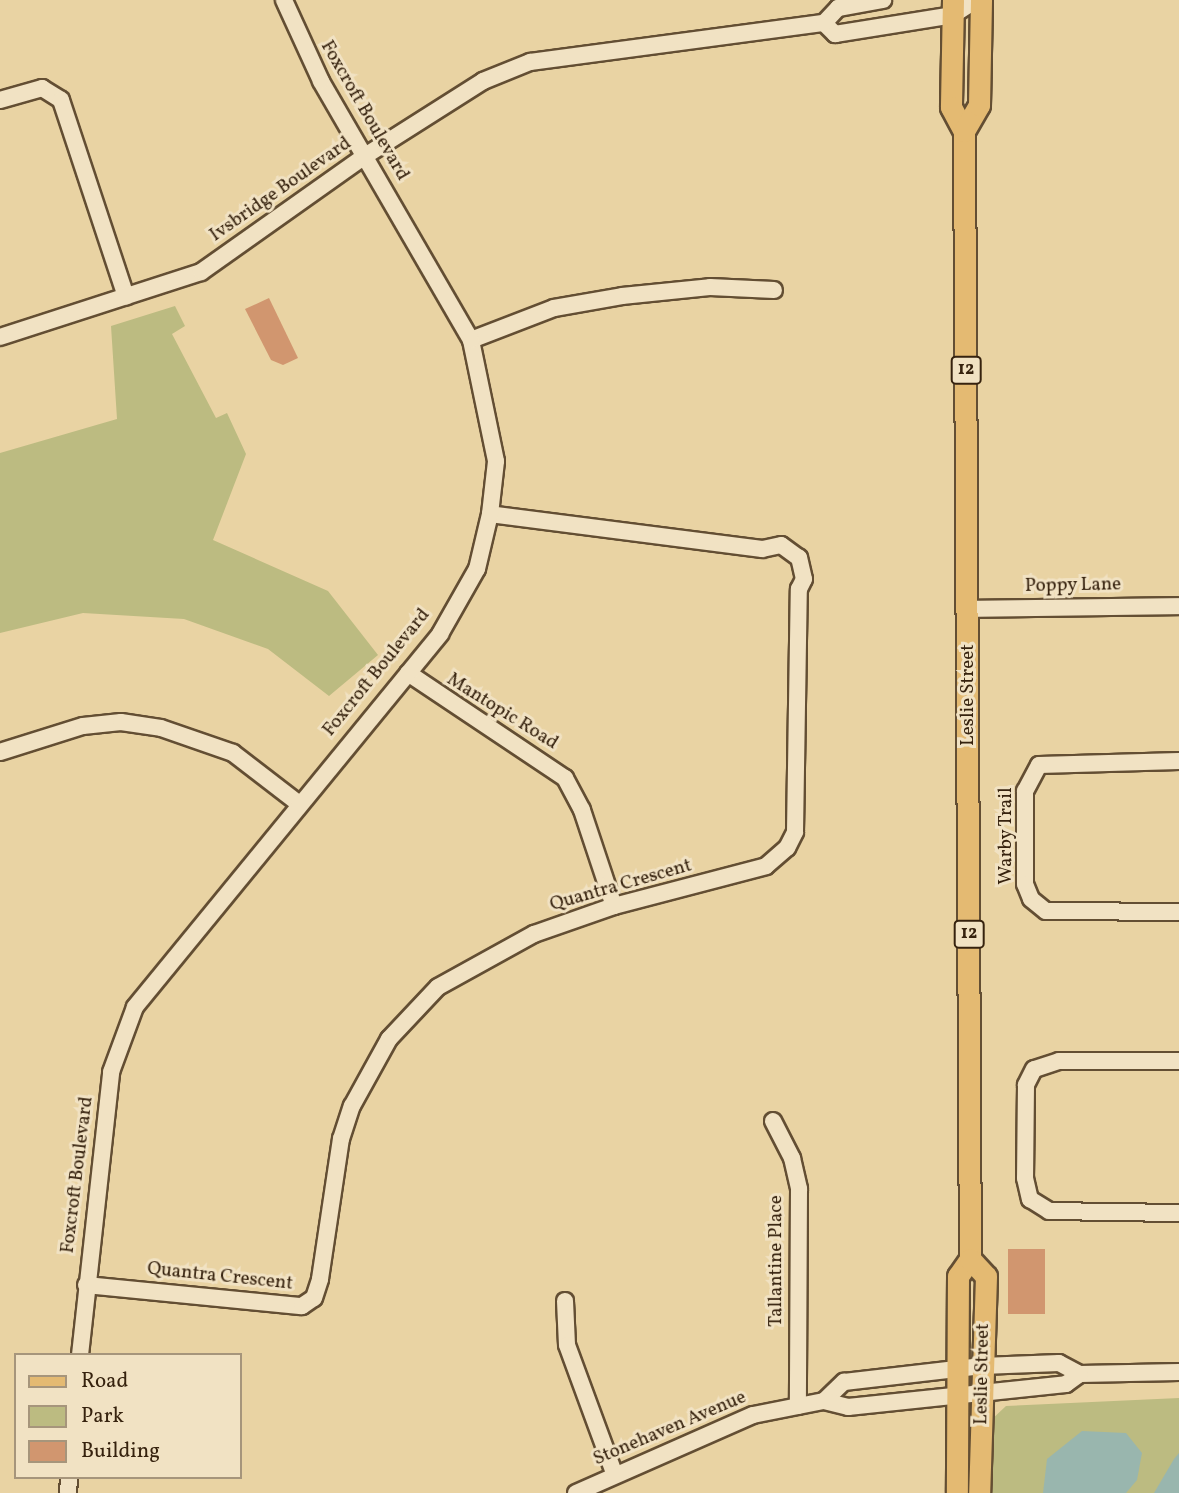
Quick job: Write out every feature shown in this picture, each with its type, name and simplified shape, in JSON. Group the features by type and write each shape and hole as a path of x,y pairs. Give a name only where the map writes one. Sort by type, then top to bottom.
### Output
{"main road":[{"name":"Leslie Street","path":"964,131 979,105 978,0"},
{"name":"Leslie Street","path":"953,8 951,107 964,131 971,1259 958,1276 955,1395 957,1493"},
{"name":"Leslie Street","path":"971,1259 986,1276 979,1493"}],"street":[{"name":"Foxcroft Boulevard","path":"80,1353 86,1285 120,1041 162,969 440,634 477,569 490,514 496,461 471,340 321,81 284,0"},
{"name":"Ivsbridge Boulevard","path":"0,337 201,272 365,156 483,81 530,62 824,23 838,8 883,0"},
{"path":"953,8 978,0"},
{"name":"Ivsbridge Boulevard","path":"824,23 835,34 953,8"},
{"path":"0,100 42,88 61,100 126,297"},
{"path":"471,340 554,309 622,296 710,287 774,290"},
{"name":"Quantra Crescent","path":"86,1285 302,1306 314,1298 341,1139 369,1069 389,1039 438,988 534,934 614,906 750,872 787,848 795,832 803,567 781,545 762,549 490,514"},
{"name":"Poppy Lane","path":"968,608 1179,606"},
{"name":"Mantopic Road","path":"408,673 565,778 582,810 614,906"},
{"path":"0,752 83,726 121,722 161,728 233,753 298,803"},
{"name":"Warby Trail","path":"1179,761 1039,765 1027,782 1024,884 1031,899 1046,911 1179,912"},
{"path":"1179,1061 1048,1062 1034,1069 1026,1092 1026,1189 1038,1207 1065,1212 1179,1213"},
{"name":"Tallantine Place","path":"773,1121 792,1157 799,1189 798,1406"},
{"path":"565,1301 567,1345 614,1473"},
{"name":"Stonehaven Avenue","path":"576,1493 614,1473 687,1448 753,1415 824,1401 848,1407 1066,1384 1080,1374 1059,1363 982,1366 844,1382 824,1401"},
{"path":"1080,1374 1179,1372"}],"green space":[{"path":"175,306 185,326 172,334 216,418 227,413 246,454 213,540 328,591 378,655 329,696 268,649 184,619 83,613 0,633 0,453 117,419 111,326"},
{"path":"1179,1398 1179,1493 990,1493 988,1423 1006,1406"}],"water":[{"path":"1082,1431 1126,1433 1142,1453 1137,1480 1126,1493 1043,1493 1047,1459"},
{"path":"1179,1453 1179,1493 1154,1493 1174,1459"}],"building":[{"path":"269,298 298,358 283,365 271,360 245,309"},
{"path":"1008,1249 1045,1249 1045,1314 1008,1314"}]}
